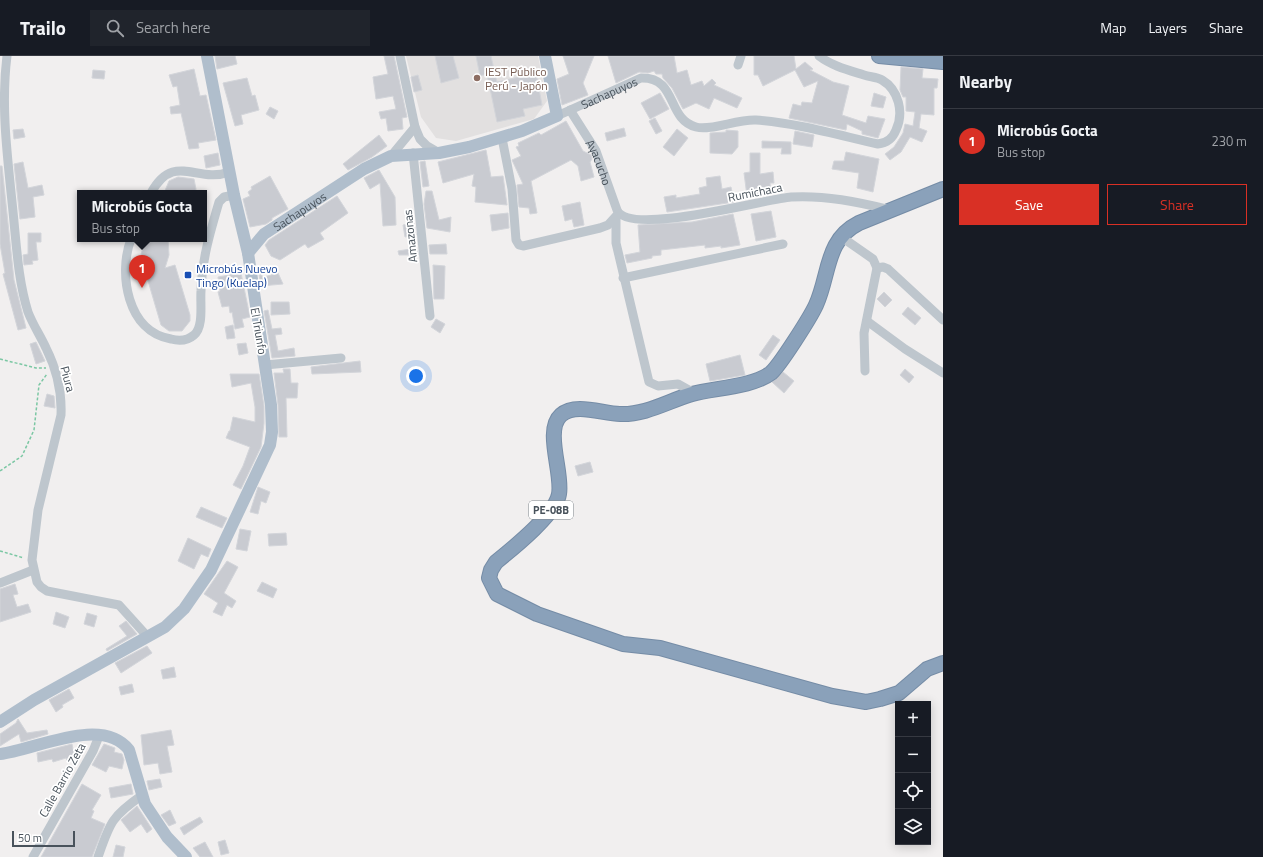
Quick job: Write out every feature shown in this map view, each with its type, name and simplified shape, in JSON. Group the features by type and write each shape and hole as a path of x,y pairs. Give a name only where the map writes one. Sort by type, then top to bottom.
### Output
{"highway":[{"path":"879,56 943,62"},
{"path":"840,236 854,226 943,189"},
{"name":"PE-08B","path":"840,236 830,258 815,306 781,361 770,373 756,380 694,393 636,413 619,414 584,409 571,410 561,415 554,425 559,495 554,506 545,518 496,562 491,570 489,578 497,594 519,606 537,614 623,644 660,648 832,696 852,700 866,702 899,693 927,669 943,663"}],"main road":[{"name":"El Triunfo","path":"0,722 34,700 165,626 184,609 211,570 270,445 272,432 271,405 255,309 248,253 229,172 208,56"},
{"path":"545,56 556,116"},
{"name":"Sachapuyos","path":"248,253 264,234 364,168 391,156 413,153 438,153 469,147 502,138 556,116"},
{"path":"0,754 66,738 88,735 117,739 124,743 129,750 141,796 145,804 167,837 186,857"}],"street":[{"name":"Piura","path":"7,56 2,125 21,284 28,312 36,331 46,348 60,389 61,415 38,510 32,560 33,570 41,587 47,592 119,604 147,636"},
{"path":"400,56 415,127 420,139 427,146 438,153"},
{"path":"738,65 741,56"},
{"name":"Sachapuyos","path":"556,116 641,78 651,77 664,85 678,115 684,122 696,127 708,127 737,120 753,120 799,126 878,144 889,141 897,129 900,112 898,99 892,88 882,80 829,64 819,56"},
{"name":"Ayacucho","path":"570,110 596,151 619,216 616,243 623,278 649,382 658,386 678,384 694,393"},
{"path":"391,156 415,127"},
{"path":"502,138 512,189 516,240 519,245 523,246 600,228 608,225 619,216"},
{"name":"Amazonas","path":"413,153 430,316"},
{"path":"153,190 156,184 166,174 182,170 216,176 229,172"},
{"path":"207,240 219,202 224,197 234,195"},
{"name":"Rumichaca","path":"619,216 648,219 670,219 790,198 808,197 858,202 892,210"},
{"path":"840,236 873,259 877,268 864,333 865,371"},
{"path":"130,242 127,249 127,290 133,308 140,321 152,332 165,338 181,341 194,335 199,327 201,278 204,250 206,242"},
{"path":"623,278 783,244"},
{"path":"877,268 883,267 888,269 943,320"},
{"path":"867,321 905,349 943,373"},
{"path":"265,365 341,358"},
{"path":"0,584 33,570"},
{"name":"Calle Barrio Zeta","path":"33,857 93,751 99,736"},
{"path":"98,857 108,829 115,816 126,805 141,796"}],"path":[{"path":"0,359 36,368 53,367"},
{"path":"0,471 22,456 34,430 39,385 53,367"},
{"path":"0,551 32,560"}],"shaded area":[{"name":"IEST Público Perú - Japón","path":"406,56 538,56 547,101 534,119 456,141 436,138 421,117"}],"building":[{"path":"215,56 235,56 237,64 217,69"},
{"path":"384,56 394,56 407,117 402,118 403,129 388,131 386,118 381,119 379,112 396,109 393,96 376,99 373,77 388,74"},
{"path":"435,56 453,56 459,78 441,83"},
{"path":"476,56 491,56 497,82 536,73 542,105 523,109 525,116 497,122 487,74 480,76"},
{"path":"563,56 594,56 583,83 588,95 562,105 557,79 569,74"},
{"path":"608,56 674,56 677,73 687,70 691,85 702,81 704,86 712,79 716,83 714,85 742,98 737,108 714,98 709,109 696,103 683,109 672,88 663,78 662,74 656,74 654,71 648,73 639,72 616,83"},
{"path":"754,56 794,56 796,69 805,62 813,69 810,70 833,82 849,86 842,115 866,123 868,116 885,119 878,138 862,134 862,131 847,124 846,130 789,118 793,104 801,106 802,102 812,103 818,81 804,87 795,70 763,86 758,75 754,75"},
{"path":"901,67 923,69 922,78 938,79 937,88 934,88 934,115 921,114 919,128 927,131 922,142 910,137 901,152 890,160 885,154 894,147 903,133 905,124 913,126 915,112 906,111 906,97 903,97 900,90"},
{"path":"194,69 200,96 206,95 216,140 198,143 199,148 189,149 181,113 171,114 170,107 180,105 177,86 173,87 169,75"},
{"path":"93,70 105,71 104,79 92,78"},
{"path":"418,75 422,90 414,92 411,77"},
{"path":"247,78 252,96 255,95 259,110 241,115 243,124 235,126 223,83"},
{"path":"660,93 669,109 650,119 641,103"},
{"path":"874,93 886,97 883,108 871,106"},
{"path":"270,107 278,111 274,119 266,114"},
{"path":"655,118 662,131 656,134 649,121"},
{"path":"566,121 583,151 591,155 592,159 590,162 594,177 581,181 578,166 571,160 531,181 537,213 530,214 529,208 519,207 517,185 523,184 512,160 521,156 516,147 519,146 518,143 539,133 541,135"},
{"path":"624,128 626,136 607,141 605,133"},
{"path":"23,129 25,137 14,139 13,130"},
{"path":"677,129 688,138 674,156 663,147"},
{"path":"726,130 738,131 738,147 732,154 710,153 710,133 726,132"},
{"path":"795,131 814,135 812,147 793,144"},
{"path":"379,135 387,146 372,157 348,170 343,164"},
{"path":"762,141 791,142 791,154 781,154 782,148 762,148"},
{"path":"486,150 491,177 503,176 507,205 475,202 476,187 472,186 474,174 443,183 438,162"},
{"path":"846,152 879,159 873,192 857,188 859,173 832,169 834,161 844,161"},
{"path":"218,153 220,165 206,168 204,156"},
{"path":"750,153 760,153 760,174 773,172 774,183 770,183 771,193 747,196 744,173 750,172"},
{"path":"425,161 429,186 423,187 420,162"},
{"path":"23,162 28,188 42,185 44,195 33,197 35,217 20,219 14,164"},
{"path":"0,166 2,166 14,280 26,328 18,330 3,274 5,273 0,244"},
{"path":"379,170 395,197 396,225 383,226 380,183 370,189 364,178"},
{"path":"270,176 288,209 272,218 272,220 266,224 250,227 243,199 250,196 248,192 252,189 251,187"},
{"path":"720,176 722,189 731,187 734,202 667,212 664,197 676,195 676,198 700,194 699,188 707,186 706,178"},
{"path":"178,177 194,179 196,190 165,190 169,181"},
{"path":"426,191 432,191 439,220 451,217 450,232 427,228 424,204"},
{"path":"337,196 348,213 320,233 324,239 308,248 305,244 280,260 271,256 265,245 269,240"},
{"path":"580,202 584,225 574,227 572,219 565,221 562,206"},
{"path":"771,211 776,237 756,241 751,214"},
{"path":"508,213 509,228 492,231 490,215"},
{"path":"733,214 740,245 721,248 721,246 705,248 705,245 661,250 661,255 627,263 625,255 640,252 638,225 692,222"},
{"path":"414,223 416,235 405,237 403,225"},
{"path":"28,233 41,233 41,242 36,242 38,260 32,261 33,264 24,265 23,255 28,254"},
{"path":"148,242 168,242 169,255 165,268 175,265 190,315 190,321 182,331 169,331 161,325 146,274 154,271 144,262 141,254 144,245"},
{"path":"446,244 447,254 430,254 429,245"},
{"path":"417,248 418,255 399,255 398,251"},
{"path":"433,265 445,266 444,299 434,299"},
{"path":"241,273 250,317 242,319 244,327 235,329 232,312 230,313 229,306 222,307 218,292 220,291 218,277"},
{"path":"278,273 283,284 261,286 259,274 264,277"},
{"path":"884,292 892,300 885,307 877,299"},
{"path":"271,302 289,302 290,314 271,315"},
{"path":"908,307 921,318 915,325 902,314"},
{"path":"268,310 272,329 281,328 282,334 275,335 278,351 294,348 295,356 272,358 264,311"},
{"path":"436,319 445,324 440,333 431,327"},
{"path":"233,325 235,338 227,339 225,327"},
{"path":"773,335 780,340 766,360 759,355"},
{"path":"36,342 45,361 36,364 30,344"},
{"path":"246,343 248,353 239,355 237,344"},
{"path":"740,355 745,375 710,381 706,364"},
{"path":"360,361 361,372 312,374 311,367"},
{"path":"283,369 290,369 291,383 298,383 297,398 286,398 287,437 279,437 278,405 274,373 284,373"},
{"path":"905,369 914,377 909,383 900,375"},
{"path":"783,372 794,381 784,393 772,382"},
{"path":"230,374 259,374 264,406 264,423 261,447 241,489 233,485 243,466 250,447 226,438 230,431 233,417 255,422 255,407 251,383 232,387"},
{"path":"47,394 54,396 55,408 44,406"},
{"path":"590,462 593,472 578,476 575,466"},
{"path":"258,487 270,492 266,503 261,501 258,514 250,512"},
{"path":"201,507 227,518 222,528 196,517"},
{"path":"240,529 251,531 247,551 236,549"},
{"path":"286,533 287,545 269,546 268,534"},
{"path":"188,538 211,549 208,557 201,554 194,569 178,561"},
{"path":"227,561 238,567 224,593 236,601 232,608 227,605 222,616 213,612 218,603 204,594"},
{"path":"262,582 277,589 273,598 257,591"},
{"path":"15,584 18,594 13,595 17,607 28,604 31,612 0,622 0,589"},
{"path":"56,612 69,617 65,628 53,624"},
{"path":"87,613 97,616 94,627 84,624"},
{"path":"126,621 137,634 107,651 106,649 127,636 119,626"},
{"path":"147,646 152,653 121,673 115,663"},
{"path":"174,667 176,677 163,679 161,670"},
{"path":"132,684 134,692 121,695 119,687"},
{"path":"69,689 74,698 62,705 63,707 56,712 49,700"},
{"path":"18,719 27,733 47,730 48,734 21,742 19,734 0,746 0,734 16,723"},
{"path":"171,730 174,745 167,746 172,772 160,774 158,763 144,765 141,735"},
{"path":"72,744 75,759 67,761 66,758 53,762 52,759 38,762 37,753"},
{"path":"104,744 115,748 114,752 122,754 124,760 122,769 109,766 106,772 92,765"},
{"path":"160,779 162,787 149,790 147,781"},
{"path":"82,784 101,795 92,810 94,811 91,818 105,824 92,857 41,857"},
{"path":"131,784 133,794 111,798 109,788"},
{"path":"137,806 152,829 147,833 141,824 130,832 121,820"},
{"path":"170,810 176,823 169,826 161,815"},
{"path":"200,817 203,822 184,835 180,828"},
{"path":"225,840 229,853 221,855 218,842"},
{"path":"205,842 213,857 200,857 193,848"},
{"path":"116,845 125,847 123,857 113,857"}],"place":[{"name":"IEST Público Perú - Japón","path":"477,78"},
{"name":"Microbús Nuevo Tingo (Kuelap)","path":"188,275"},
{"name":"Microbús Gocta","path":"142,288"}]}
